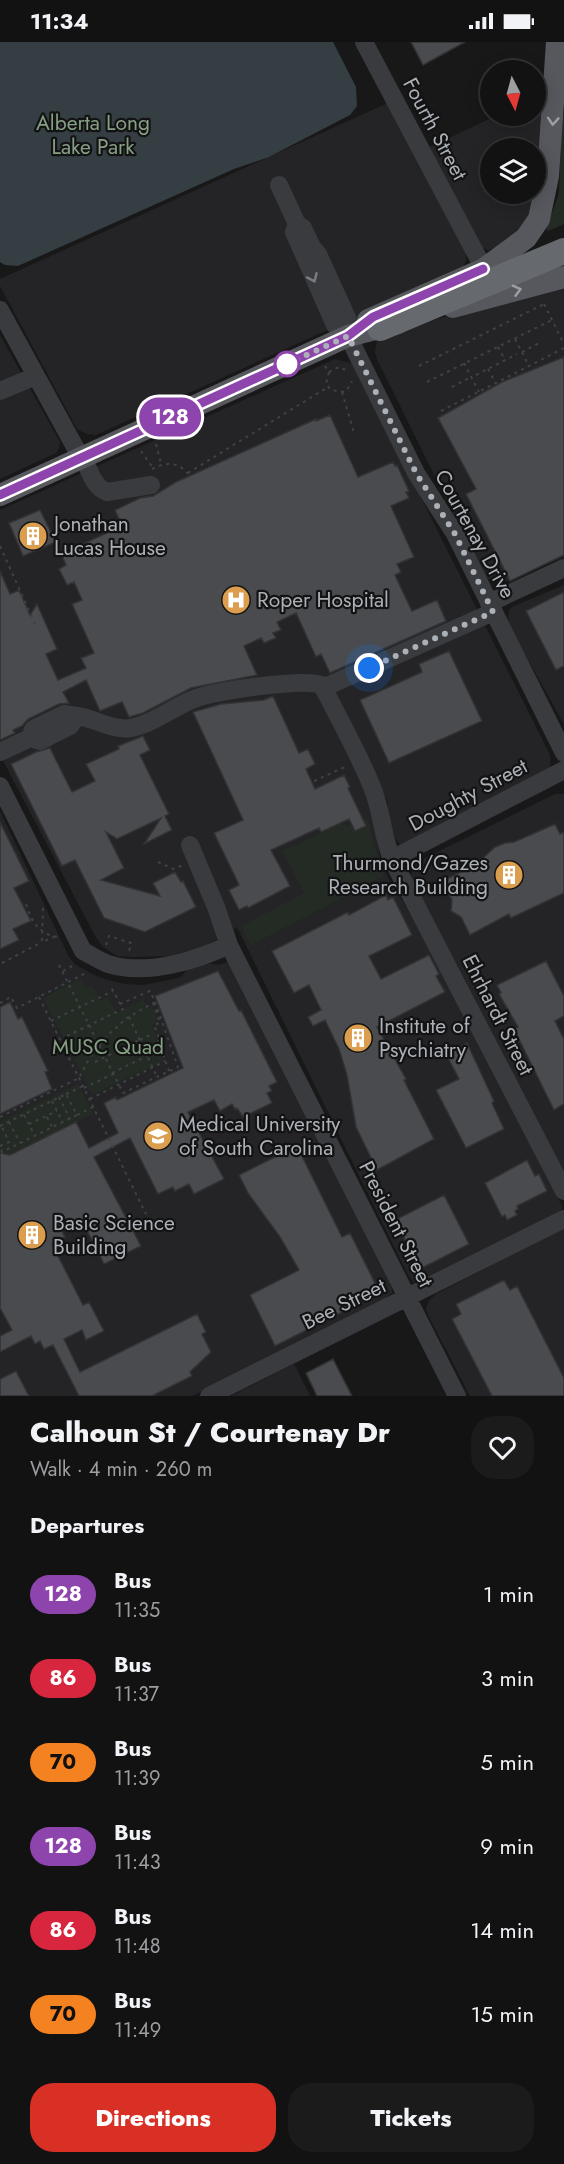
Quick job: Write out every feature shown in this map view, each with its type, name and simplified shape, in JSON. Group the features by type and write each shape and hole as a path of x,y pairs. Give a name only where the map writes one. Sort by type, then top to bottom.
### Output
{"highway":[{"path":"483,269 564,237"},
{"path":"380,328 564,251"}],"main road":[{"path":"348,336 373,317 483,269 526,238 539,219 548,176 559,49"},
{"path":"0,495 348,336 564,277"}],"street":[{"name":"Fourth Street","path":"364,42 483,269"},
{"name":"Courtenay Drive","path":"279,184 297,224 294,232 308,249 304,260 334,326 348,336 416,473 455,534 564,753"},
{"path":"0,310 93,479 102,490 107,492 152,477"},
{"path":"0,382 34,372"},
{"path":"0,391 34,372"},
{"path":"0,752 30,738 40,741 70,726 77,716 128,728 140,726 195,699 215,694 290,683 313,682 323,688 491,608 564,568"},
{"name":"Ehrhardt Street","path":"323,688 373,787 380,808 386,844 392,859 564,1191"},
{"name":"Doughty Street","path":"392,859 564,770"},
{"path":"0,786 83,951 108,964 136,968 171,965 229,945"},
{"name":"President Street","path":"190,845 229,945 457,1396"},
{"path":"426,949 448,993 465,999"},
{"name":"Bee Street","path":"209,1396 564,1219"}],"path":[{"path":"441,411 564,346 540,296"},
{"path":"420,366 544,304"},
{"path":"427,382 552,320"},
{"path":"515,338 529,366"},
{"path":"522,352 541,342"},
{"path":"498,346 505,360"},
{"path":"476,375 517,354"},
{"path":"464,363 479,392"},
{"path":"325,366 329,372"},
{"path":"350,373 339,367 329,372 326,380 328,387 335,392 342,392 350,386 352,377"},
{"path":"488,369 495,383"},
{"path":"452,387 471,377"},
{"path":"188,473 328,387"},
{"path":"342,392 354,433"},
{"path":"155,443 161,464"},
{"path":"140,450 152,477"},
{"path":"0,546 35,624"},
{"path":"314,781 351,764"},
{"path":"26,904 34,924 42,932 60,937"},
{"path":"42,942 43,908"},
{"path":"105,948 109,936 131,943 128,954"},
{"path":"2,963 54,937"},
{"path":"59,965 123,1094 178,1067 154,1003"},
{"path":"62,971 74,965"},
{"path":"0,1003 11,998 17,1008 84,974"},
{"path":"67,1036 123,1009 111,987"},
{"path":"51,1022 113,991"},
{"path":"120,1004 150,991 160,1023 154,1025 169,1071"},
{"path":"39,997 146,1214"},
{"path":"0,1117 79,1078 99,1045 129,1017 154,1003"},
{"path":"129,1017 157,1077"},
{"path":"95,1062 150,1035"},
{"path":"68,1055 97,1041"},
{"path":"93,1107 2,1152 0,1147 9,1142 1,1126 147,1056"},
{"path":"89,1099 165,1061"},
{"path":"66,1094 77,1115"},
{"path":"59,1097 70,1119"},
{"path":"52,1101 63,1123"},
{"path":"29,1124 57,1111"},
{"path":"24,1114 35,1136"},
{"path":"47,1116 52,1127"},
{"path":"9,1122 20,1143"},
{"path":"5,1133 13,1129"}],"shaded area":[{"name":"Alberta Long Lake Park","path":"0,42 333,42 356,87 357,106 350,115 269,157 234,169 18,266 5,265 0,262"},
{"path":"390,102 466,251 466,260 462,269 96,435 77,429 0,286 0,279"},
{"path":"480,123 480,126 544,126 543,138 480,138 480,204 536,204 535,209 521,229 501,246 488,250 480,247 427,148"},
{"path":"564,284 564,557 507,581 498,582 488,579 483,574 378,361 375,353 376,344 378,340 405,328"},
{"path":"0,335 60,442 56,453 0,479"},
{"name":"Roper Hospital","path":"335,359 354,364 550,755 550,767 544,774 406,844 400,844 390,825 387,800 330,691 373,815 380,857 388,877 448,977 562,1206 561,1211 417,1283 413,1282 407,1273 238,929 236,928 205,946 169,956 117,956 102,946 0,755 0,510"},
{"path":"564,585 564,724 510,628 508,616 510,609 514,606"},
{"path":"555,794 564,794 564,1177 411,876 415,863"},
{"name":"Medical University of South Carolina","path":"0,811 69,957 76,965 98,977 124,984 143,985 181,977 188,969 208,963 219,965 230,961 392,1288 392,1293 381,1302 192,1396 0,1396"},
{"path":"564,1228 564,1396 470,1396 428,1315 426,1308 429,1301 436,1294"},
{"path":"294,1364 310,1396 231,1396"}],"green space":[{"path":"562,109 564,117 564,224 548,231 546,229 559,194"},
{"path":"364,819 368,820 377,855 374,857 384,876 251,945 241,926 304,893 283,851 339,824 351,826"},
{"name":"MUSC Quad","path":"81,978 86,988 92,985 100,1001 108,997 116,1013 143,999 147,1008 152,1006 158,1022 151,1025 158,1039 155,1040 163,1061 92,1095 43,998"},
{"path":"78,1084 93,1114 0,1159 0,1122"}],"building":[{"path":"411,42 465,42 423,65"},
{"path":"564,357 564,555 510,581 466,494 476,489 438,418 502,382"},
{"name":"Roper Hospital","path":"330,415 358,477 393,462 395,466 397,465 409,491 406,492 409,498 391,506 414,557 397,564 401,572 395,575 412,611 437,600 446,621 330,673 321,654 316,657 296,613 277,622 281,630 273,633 276,638 264,643 261,638 244,646 257,675 191,688 143,713 129,717 122,702 100,711 86,680 63,692 69,703 59,704 28,719 22,726 13,730 15,733 0,740 0,571 10,594 19,590 30,615 37,604 57,649 46,654 58,680 86,668 81,658 94,653 72,604 82,600 74,582 67,585 59,569 66,565 61,554 122,526 115,510 140,498 153,496 176,482 316,419 316,421"},
{"name":"Jonathan Lucas House","path":"40,510 56,542 23,556 9,523"},
{"path":"564,592 564,666 556,670 526,611"},
{"path":"449,651 482,721 389,763 360,700 422,672 419,664"},
{"path":"273,696 299,753 308,749 315,764 306,769 315,789 344,775 366,826 355,831 349,819 321,832 319,828 271,850 290,886 248,908 247,906 239,910 229,890 239,885 214,833 243,820 193,712 221,704 264,700"},
{"path":"143,736 150,750 140,755 169,814 165,816 172,830 144,844 161,818 117,839 106,832 124,868 101,880 160,896 153,883 175,872 181,882 183,881 196,907 145,932 104,918 75,860 62,866 11,764 50,748 72,792 95,781 86,764 119,749 118,746"},
{"path":"0,822 29,881 14,888 31,921 13,929 19,940 0,949"},
{"name":"Thurmond/Gazes Research Building","path":"555,824 560,834 564,832 564,893 511,918 509,914 470,935 461,917 451,911 452,900 442,881 467,869 466,867 482,859 495,847 514,842"},
{"name":"Institute of Psychiatry","path":"386,895 388,900 393,897 412,935 369,956 381,979 429,955 439,974 436,976 445,992 377,1027 406,1079 404,1080 434,1139 377,1170 356,1127 347,1075 339,1049 325,1020 313,1026 308,1017 321,1010 309,985 294,993 272,951"},
{"path":"546,961 564,996 564,1016 555,1021 564,1039 564,1104 554,1110 514,1029 518,1027 499,994 501,993 497,985"},
{"path":"218,971 239,1011 241,1010 277,1082 269,1086 272,1091 267,1093 272,1103 243,1117 232,1104 220,1111 214,1100 188,1112 224,1179 194,1194 189,1184 175,1191 173,1187 158,1194 130,1138 94,1157 141,1246 104,1264 82,1221 62,1231 65,1237 52,1244 83,1305 89,1302 104,1331 86,1340 82,1330 64,1339 80,1372 197,1314 206,1332 202,1334 211,1352 190,1372 192,1376 152,1396 79,1396 53,1345 44,1349 40,1341 35,1344 31,1336 0,1352 0,1336 12,1330 0,1308 0,1153 10,1155 76,1122 89,1148 118,1133 104,1103 116,1097 117,1100 183,1068 155,996"},
{"path":"10,1002 18,1019 22,1017 48,1071 45,1072 52,1089 0,1114 0,1007"},
{"path":"467,1043 494,1101 492,1103 504,1129 466,1148 436,1090 459,1079 446,1054"},
{"path":"297,1146 342,1237 350,1233 380,1293 275,1346 250,1295 299,1270 280,1237 248,1193 239,1175"},
{"path":"527,1160 535,1176 539,1174 547,1191 517,1206 518,1209 515,1211 517,1215 507,1220 505,1215 502,1217 485,1183"},
{"path":"444,1195 469,1244 420,1269 395,1220"},
{"path":"504,1280 510,1290 517,1286 564,1378 564,1396 492,1396 452,1319 461,1314 456,1304"},
{"path":"333,1359 352,1396 317,1396 306,1373"},
{"path":"16,1371 29,1396 0,1396 0,1379"}],"bus line":[{"name":"128","path":"0,495 348,336 373,317 483,269"}],"place":[{"name":"Jonathan Lucas House","path":"33,536"},
{"name":"Roper Hospital","path":"236,600"},
{"name":"Thurmond/Gazes Research Building","path":"509,875"},
{"name":"Institute of Psychiatry","path":"358,1038"},
{"name":"Medical University of South Carolina","path":"158,1136"},
{"name":"Basic Science Building","path":"32,1235"}],"route":[{"path":"287,364 348,336 416,473 455,534 493,612 369,668"}]}
